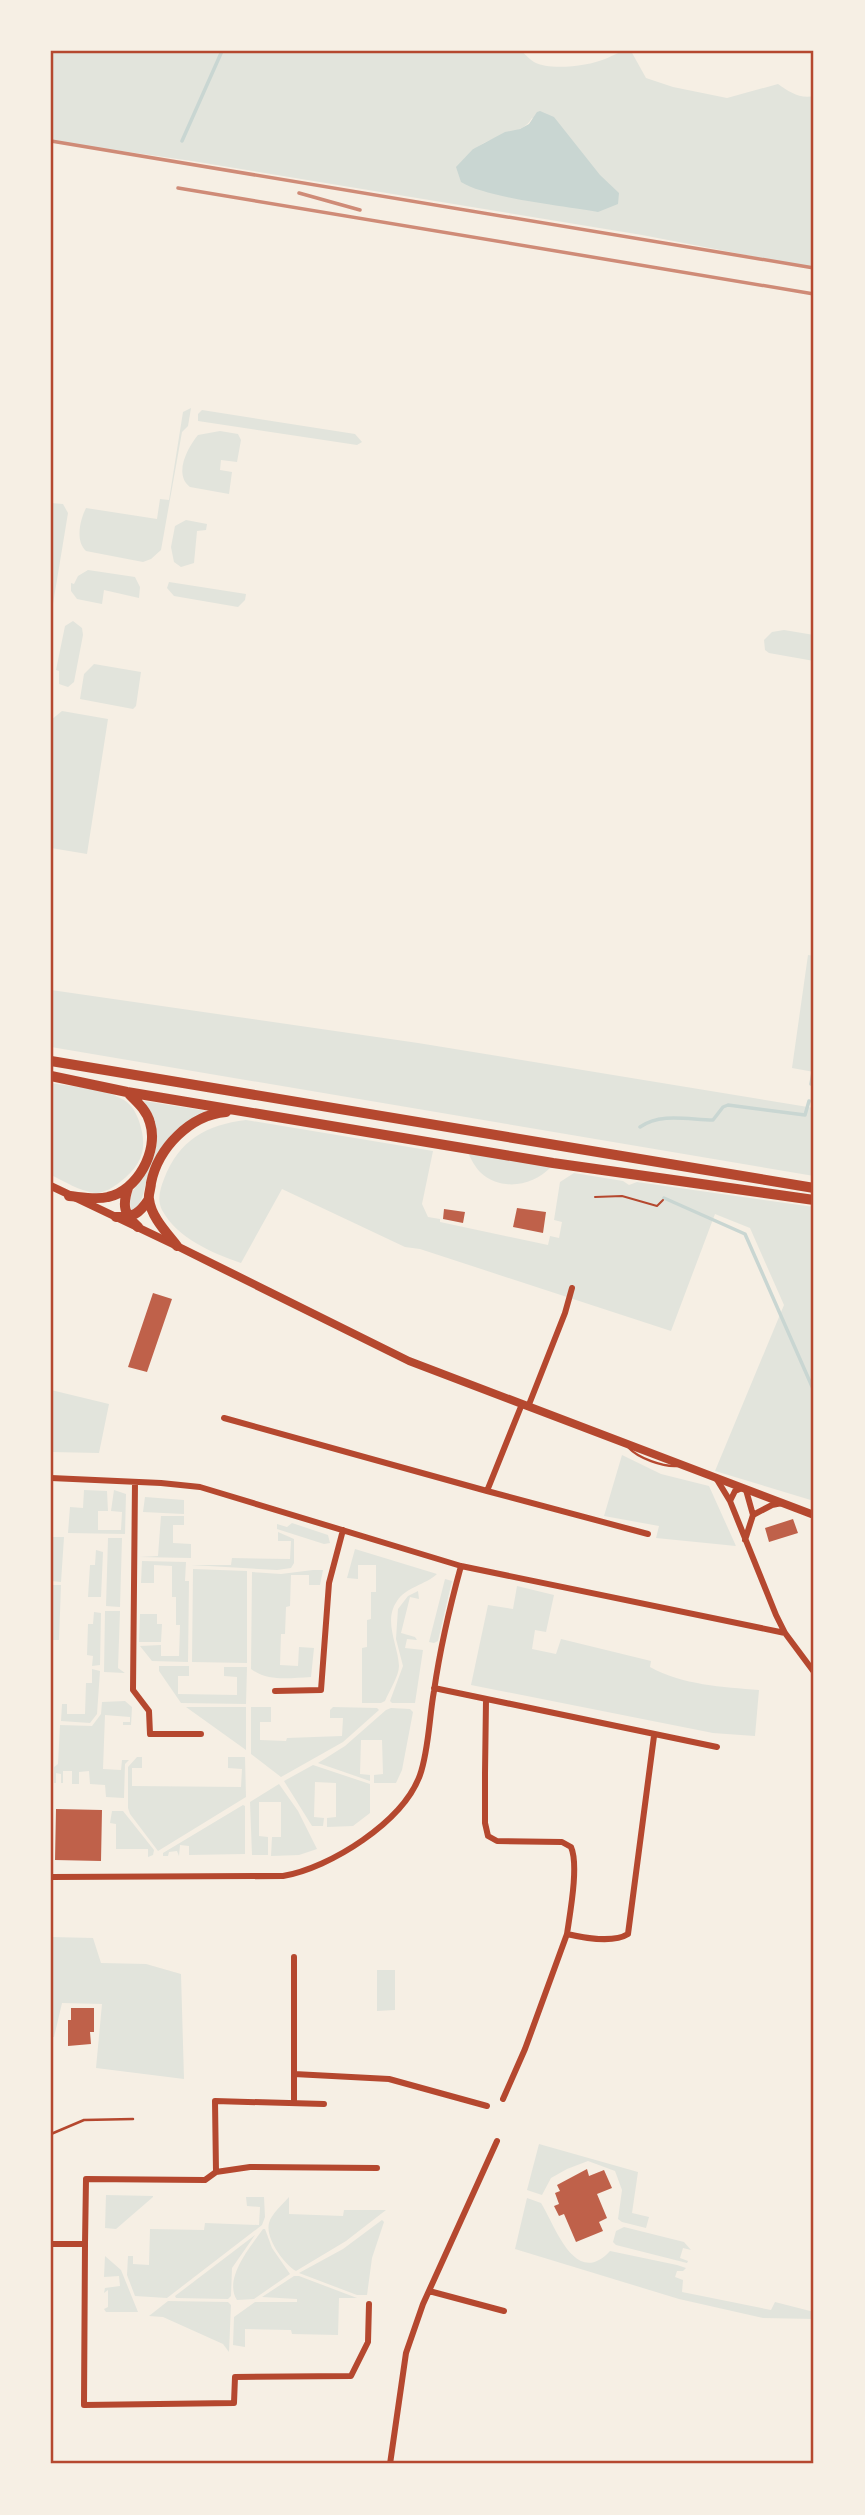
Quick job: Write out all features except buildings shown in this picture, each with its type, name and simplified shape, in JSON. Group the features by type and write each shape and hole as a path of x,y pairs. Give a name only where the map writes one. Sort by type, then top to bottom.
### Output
{"main road":[{"path":"51,1061 814,1188"},
{"path":"51,1076 127,1092 553,1163 814,1200"},
{"path":"127,1092 143,1109 150,1122 153,1142 140,1173 128,1188 124,1200 128,1217 138,1227"},
{"path":"116,1217 133,1217 141,1211 149,1199 153,1174 159,1160 184,1129 215,1113 237,1111"},
{"path":"69,1196 106,1198 128,1188"},
{"path":"149,1199 156,1217 177,1246"}],"street":[{"path":"51,1186 379,1347 434,1371 814,1515"},
{"path":"487,1491 565,1313 572,1288"},
{"path":"224,1418 648,1534"},
{"path":"51,1478 200,1487 461,1566 785,1633"},
{"path":"716,1478 730,1501 785,1633 814,1672"},
{"path":"135,1482 133,1690 149,1712 150,1734 201,1734"},
{"path":"730,1501 735,1492 744,1489"},
{"path":"744,1489 753,1515 745,1540"},
{"path":"753,1515 782,1503"},
{"path":"275,1690 321,1690 329,1583 343,1530"},
{"path":"51,1877 283,1876 326,1863 382,1823 408,1797 420,1774 434,1688 461,1566"},
{"path":"434,1688 717,1747"},
{"path":"486,1700 485,1823 488,1836 498,1842 562,1842 571,1847 573,1857 568,1934 526,2049 503,2099"},
{"path":"568,1934 623,1938 628,1934 654,1735"},
{"path":"294,1957 294,2103"},
{"path":"294,2074 389,2079 487,2106"},
{"path":"216,2172 215,2102 324,2104"},
{"path":"390,2464 406,2353 429,2291 497,2141"},
{"path":"369,2304 368,2342 351,2376 235,2378 234,2403 84,2405 86,2179 205,2180 216,2172 250,2167 377,2168"},
{"path":"51,2244 85,2244"},
{"path":"429,2291 504,2311"}],"lane":[{"path":"804,1512 814,1509"},
{"path":"51,2134 84,2120 133,2119"}],"path":[{"path":"595,1197 622,1196 657,1206 663,1200"}],"shaded area":[{"path":"51,51 521,51 541,65 559,67 589,64 620,52 631,51 646,78 673,87 727,98 778,84 799,96 814,96 814,268 642,235 192,161 51,141","holes":["532,118 618,193 473,149 524,127"]},
{"path":"540,111 554,117 600,175 619,193 618,204 598,212 488,193 461,182 456,167 473,149 505,132 529,124"},
{"path":"191,408 188,426 182,432 161,550 143,562 86,551 81,542 80,524 86,508 157,519 160,499 169,500 183,412"},
{"path":"202,410 355,434 362,442 357,445 198,421 198,414"},
{"path":"220,431 238,434 241,440 237,462 221,460 220,470 232,472 229,494 190,487 185,482 182,468 190,446 198,435"},
{"path":"51,503 63,504 68,513 51,616"},
{"path":"186,520 207,524 206,530 197,531 194,563 181,567 174,562 171,547 175,526"},
{"path":"88,570 135,577 140,587 139,598 104,590 102,604 77,599 71,591 71,583 74,584 78,576"},
{"path":"169,582 246,594 245,600 238,607 174,596 167,588"},
{"path":"73,621 82,628 83,635 74,682 68,687 59,684 59,671 56,670 65,626"},
{"path":"784,630 814,635 814,661 765,650 764,640 772,632"},
{"path":"94,664 141,672 136,706 133,709 80,699 84,674"},
{"path":"62,711 108,719 87,854 51,848 51,720"},
{"path":"808,955 814,956 814,1072 792,1068"},
{"path":"51,990 418,1043 814,1108 814,1176 51,1047"},
{"path":"51,1083 89,1088 116,1096 130,1105 135,1112 142,1131 141,1155 134,1169 112,1188 99,1193 90,1192 51,1175"},
{"path":"144,1101 207,1111 178,1132 165,1147 148,1178 139,1205 131,1210 129,1196 156,1151 155,1129"},
{"path":"246,1120 433,1151 422,1204 428,1217 440,1219 440,1222 548,1245 550,1236 559,1238 562,1222 554,1220 560,1182 574,1173 623,1181 629,1185 637,1182 814,1207 814,1501 715,1471 784,1305 750,1228 715,1214 671,1331 420,1249 405,1247 282,1189 241,1263 207,1249 177,1229 162,1210 159,1198 170,1165 186,1145 218,1126"},
{"path":"468,1153 551,1167 535,1179 507,1184 488,1178 480,1172"},
{"path":"51,1390 109,1404 99,1453 51,1452"},
{"path":"622,1455 661,1474 709,1486 736,1546 656,1538 659,1526 604,1516"},
{"path":"84,1490 107,1491 108,1511 98,1511 98,1530 121,1530 122,1512 111,1511 114,1490 126,1494 125,1534 68,1533 70,1507 83,1508"},
{"path":"145,1497 184,1500 184,1514 143,1512"},
{"path":"161,1516 184,1516 184,1525 173,1525 173,1543 191,1544 191,1558 139,1557 158,1556"},
{"path":"292,1523 328,1535 330,1543 324,1544 277,1529 277,1524 287,1527"},
{"path":"278,1532 294,1539 294,1563 291,1568 277,1570 191,1565 231,1565 232,1558 290,1559 291,1541 278,1541"},
{"path":"51,1537 64,1537 61,1582 51,1581"},
{"path":"108,1538 122,1538 120,1607 106,1606"},
{"path":"355,1549 437,1574 405,1592 393,1609 391,1625 399,1670 385,1701 381,1703 362,1703 362,1648 367,1647 371,1592 376,1592 376,1565 358,1565 358,1579 347,1578"},
{"path":"96,1550 103,1552 101,1597 88,1597 90,1565 95,1565"},
{"path":"142,1561 186,1562 185,1581 189,1581 188,1662 152,1661 140,1646 161,1645 161,1656 179,1656 180,1625 176,1625 176,1597 172,1597 172,1566 154,1565 154,1583 141,1583"},
{"path":"193,1569 247,1571 247,1663 192,1662"},
{"path":"323,1570 320,1585 309,1585 309,1575 291,1575 290,1606 286,1607 285,1634 281,1634 280,1665 298,1666 299,1647 314,1648 311,1677 265,1676 251,1669 252,1572 281,1574"},
{"path":"445,1579 452,1581 438,1641 429,1642"},
{"path":"51,1585 61,1585 59,1640 51,1640"},
{"path":"517,1586 554,1595 546,1632 535,1630 532,1649 556,1654 561,1639 651,1661 650,1667 675,1678 759,1690 755,1736 713,1733 471,1685 488,1605 513,1609"},
{"path":"418,1591 419,1599 410,1597 401,1633 417,1640 407,1639 405,1648 423,1650 415,1703 392,1703 390,1701 403,1666 396,1639 398,1609 408,1596"},
{"path":"105,1611 120,1611 118,1668 125,1673 104,1672"},
{"path":"94,1612 101,1613 100,1665 92,1666 93,1656 87,1655 88,1624 93,1624"},
{"path":"140,1614 157,1614 157,1624 162,1624 161,1642 139,1642"},
{"path":"159,1666 189,1666 189,1676 178,1676 178,1694 237,1695 237,1677 224,1676 224,1667 247,1667 246,1704 181,1703 159,1671"},
{"path":"92,1669 100,1671 97,1714 90,1723 61,1721 62,1704 67,1704 67,1714 85,1714 86,1683 92,1683"},
{"path":"125,1701 132,1707 131,1725 123,1725 123,1722 130,1722 130,1717 105,1715 103,1769 121,1770 122,1760 129,1760 125,1764 124,1798 106,1797 105,1785 90,1784 89,1771 79,1772 79,1784 72,1784 72,1771 63,1771 63,1783 61,1774 56,1773 54,1783 60,1725 92,1726 101,1714 102,1702"},
{"path":"186,1707 246,1707 246,1750"},
{"path":"251,1707 271,1707 271,1722 260,1722 260,1740 286,1741 287,1738 342,1736 343,1718 330,1718 330,1710 333,1707 379,1710 343,1742 281,1777 251,1754"},
{"path":"391,1708 410,1709 413,1712 402,1770 396,1783 374,1783 374,1775 383,1774 382,1740 361,1740 360,1774 370,1775 370,1781 318,1763 345,1746"},
{"path":"137,1757 142,1757 142,1768 132,1768 132,1786 241,1787 242,1769 228,1768 228,1757 245,1757 246,1797 158,1851 128,1808 128,1767"},
{"path":"313,1765 370,1784 370,1813 353,1826 327,1827 327,1818 336,1817 336,1783 315,1782 314,1817 324,1818 323,1826 312,1826 284,1781"},
{"path":"279,1784 298,1811 317,1849 299,1855 271,1856 272,1837 281,1837 281,1802 259,1802 259,1836 268,1837 268,1855 252,1855 250,1802"},
{"path":"243,1805 245,1854 189,1855 189,1846 180,1845 179,1856 177,1851 163,1856 163,1853"},
{"path":"112,1811 123,1811 154,1850 153,1855 148,1857 148,1849 116,1849 116,1824 110,1823"},
{"path":"51,1937 93,1938 101,1963 146,1964 181,1974 184,2079 96,2068 102,2004 62,2003 54,2037 51,2037"},
{"path":"377,1970 395,1970 395,2010 377,2011"},
{"path":"539,2144 638,2172 632,2213 649,2217 646,2228 618,2219 622,2190 615,2171 588,2161 551,2178 542,2195 527,2190"},
{"path":"106,2195 153,2197 116,2229 105,2228"},
{"path":"246,2197 264,2197 265,2217 262,2225 167,2298 135,2296 127,2275 128,2256 133,2256 133,2264 149,2265 150,2229 204,2230 205,2223 259,2225 260,2207 247,2206"},
{"path":"289,2197 289,2214 343,2216 344,2210 386,2210 346,2241 296,2271 276,2250 269,2229 272,2216"},
{"path":"527,2198 541,2203 568,2250 586,2263 598,2261 610,2251 677,2265 686,2268 677,2271 675,2277 683,2280 682,2292 771,2310 775,2302 814,2312 814,2319 763,2318 679,2299 515,2249"},
{"path":"382,2220 384,2222 372,2258 367,2295 357,2295 299,2273 343,2249"},
{"path":"624,2227 684,2242 691,2250 683,2248 680,2258 688,2261 687,2263 616,2245 613,2242 616,2231"},
{"path":"263,2229 290,2274 254,2299 237,2300 233,2282 236,2273"},
{"path":"255,2235 232,2268 231,2296 228,2299 176,2298 175,2296"},
{"path":"105,2256 121,2270 138,2312 106,2312 104,2309 108,2307 108,2290 104,2293 105,2288 120,2286 119,2276 104,2277"},
{"path":"294,2276 357,2298 339,2298 338,2335 245,2329 245,2347 233,2345 234,2317 255,2302 297,2302 297,2299 262,2297"},
{"path":"168,2301 228,2302 231,2305 229,2352 223,2344 163,2317 149,2316"}],"waterway":[{"path":"182,141 222,51"},
{"path":"811,1084 814,1066"},
{"path":"640,1127 648,1122 666,1118 713,1120 723,1107 728,1105 805,1115 809,1101"},
{"path":"664,1198 745,1234 814,1391"}],"railway":[{"path":"51,141 814,268"},
{"path":"178,188 814,294"},
{"path":"299,193 360,210"}]}
